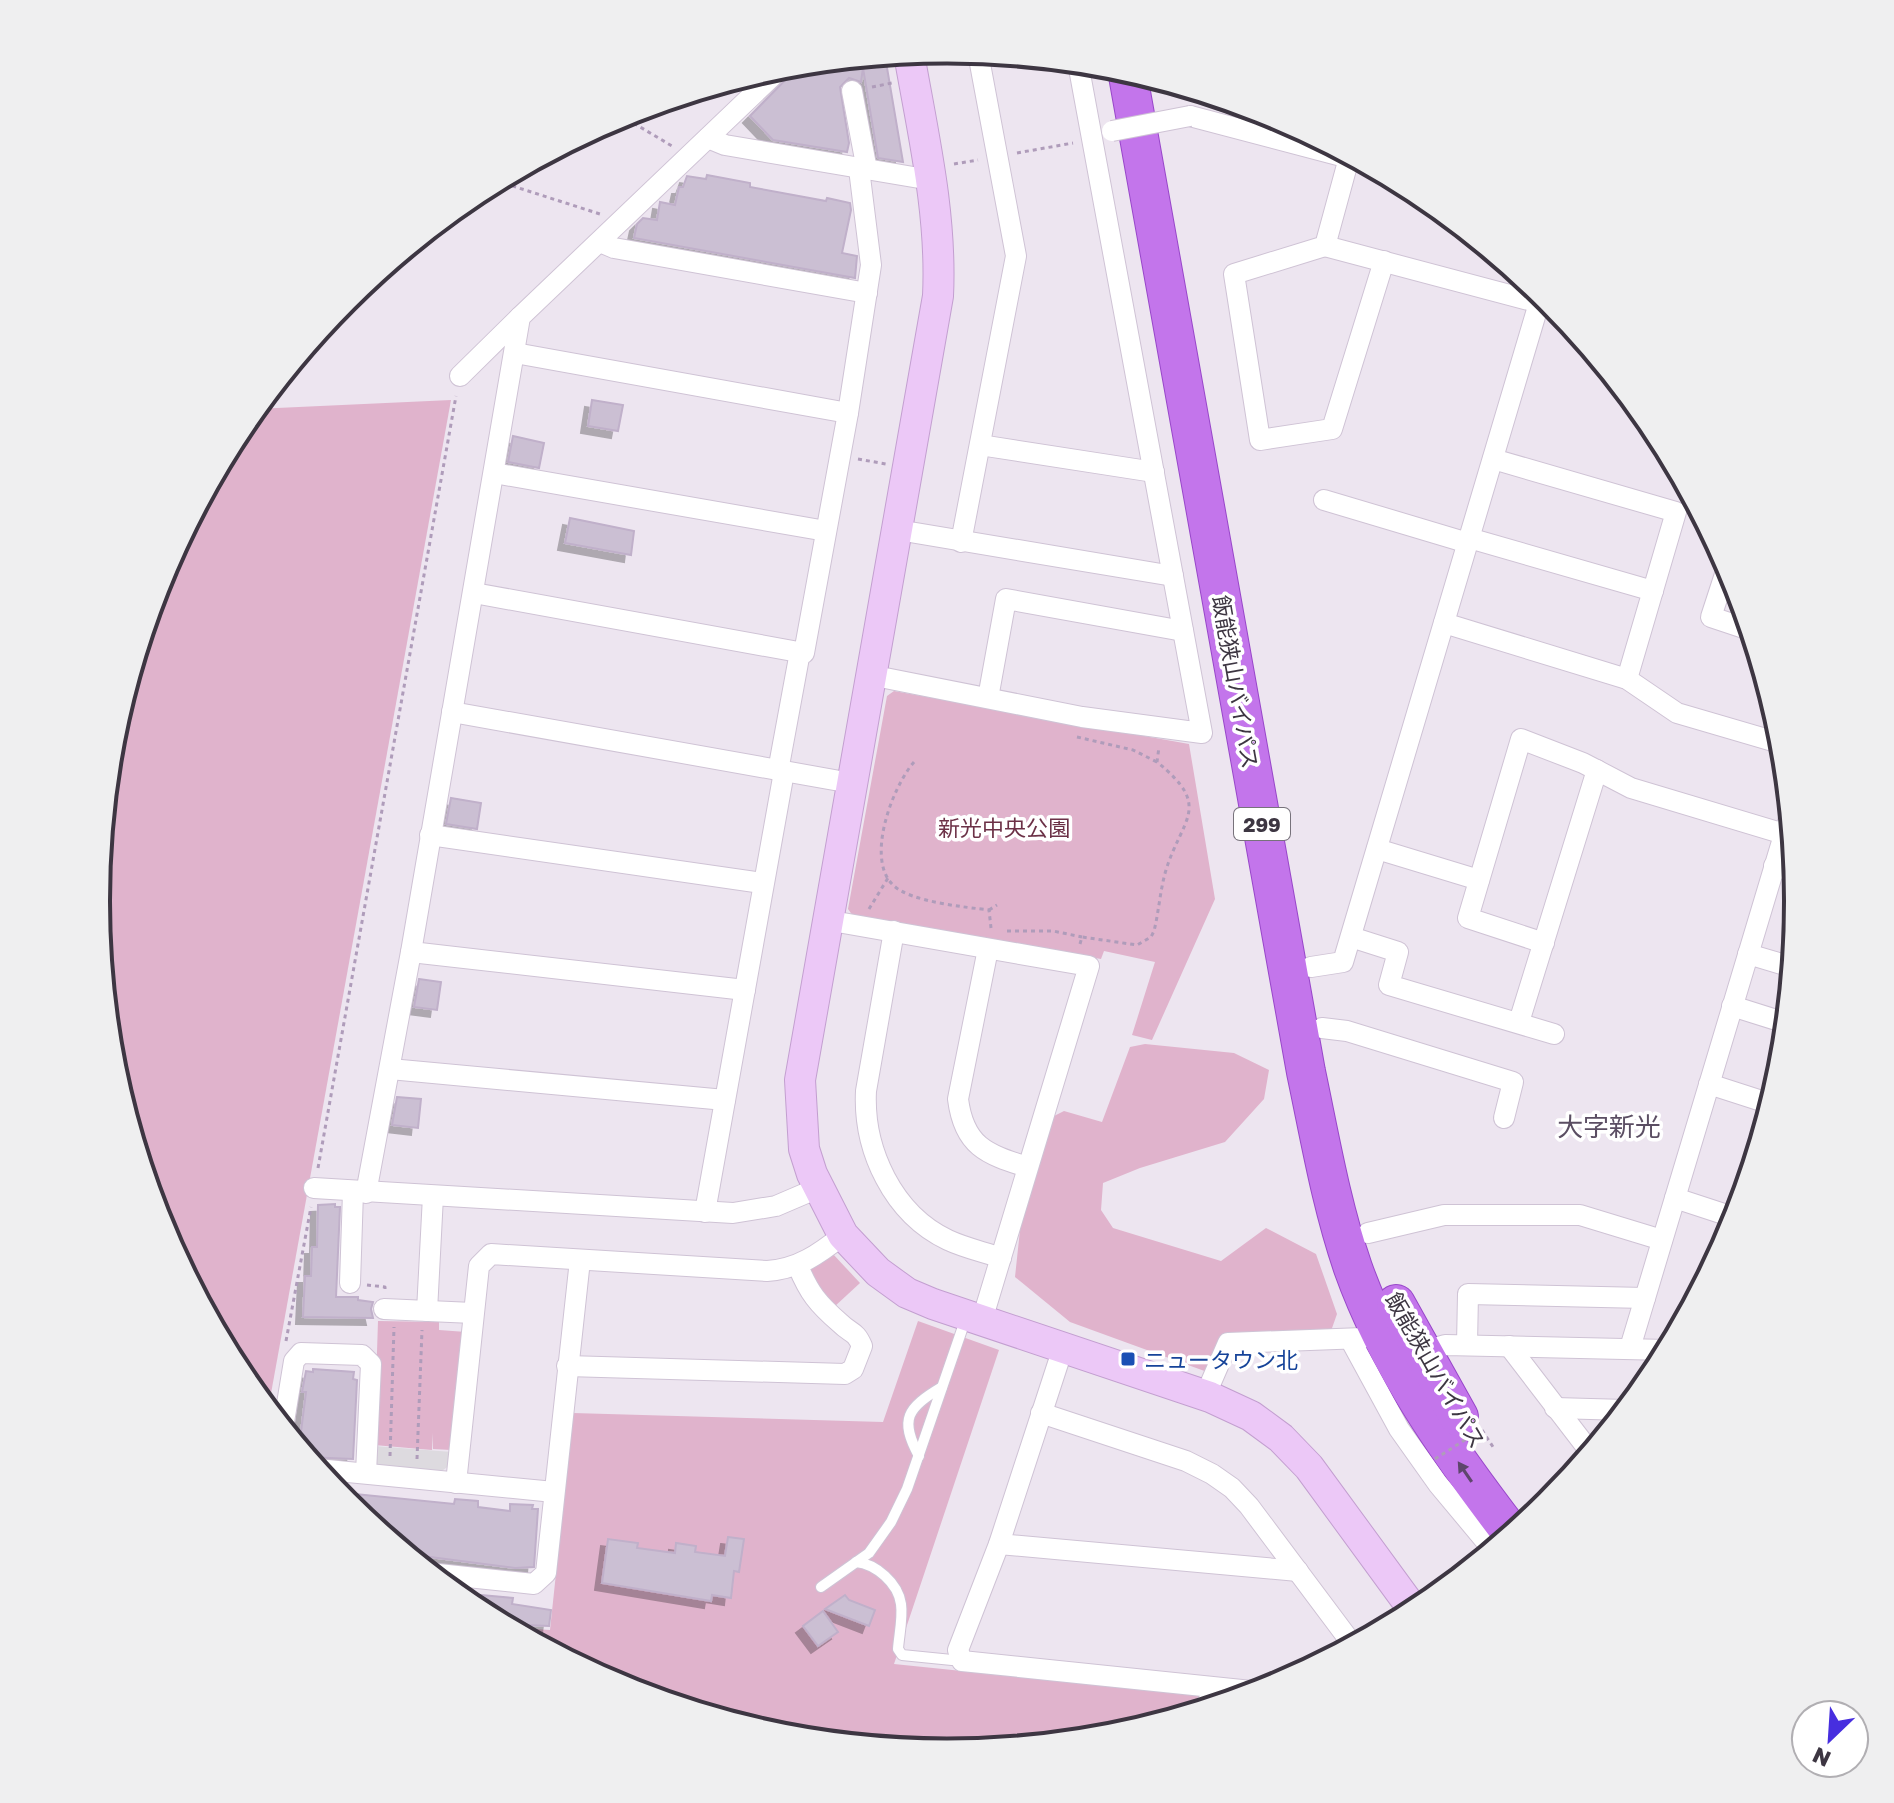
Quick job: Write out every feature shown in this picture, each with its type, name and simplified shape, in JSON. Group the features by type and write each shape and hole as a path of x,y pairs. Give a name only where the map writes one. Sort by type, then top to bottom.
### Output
{"highway":[{"name":"飯能狭山バイパス","path":"1130,85 1306,1072 1332,1199 1353,1267 1366,1337 1400,1370 1433,1424 1506,1525"},
{"name":"飯能狭山バイパス","path":"1155,91 1351,1183 1403,1320 1454,1410 1524,1508"}],"street":[{"path":"961,542 1016,256 980,65"},
{"path":"904,68 931,180 939,238 938,296 800,1080 804,1149 818,1188 843,1235 878,1272 907,1293 1205,1396 1251,1416 1281,1438 1309,1467 1407,1601"},
{"path":"870,675 1082,717 1202,733 1154,472 1102,135 1082,75"},
{"path":"460,376 763,85"},
{"path":"474,593 804,653 848,413 871,265 863,169 852,91"},
{"path":"1102,135 1190,116 1314,149"},
{"path":"708,138 725,145 931,180"},
{"path":"1325,246 1350,168"},
{"path":"600,242 614,248 867,293"},
{"path":"1384,261 1332,429 1260,440 1234,274 1325,246 1525,296"},
{"path":"1311,967 1343,962 1493,459 1542,312"},
{"path":"350,1283 359,1192 390,1069 520,317"},
{"path":"515,353 848,413"},
{"path":"980,445 1154,472"},
{"path":"1493,459 1676,512 1627,679"},
{"path":"494,473 826,531"},
{"path":"1324,500 1653,591"},
{"path":"898,530 1173,576"},
{"path":"1722,584 1711,617 1738,626"},
{"path":"988,698 1006,599 1183,631"},
{"path":"1444,623 1627,679 1677,713 1768,740"},
{"path":"705,1212 800,652"},
{"path":"452,712 851,783"},
{"path":"1544,943 1468,918 1521,739 1597,770 1631,788 1780,823"},
{"path":"1519,1022 1597,770"},
{"path":"430,835 762,883"},
{"path":"1630,1348 1782,840"},
{"path":"1377,849 1479,880"},
{"path":"1774,866 1783,869"},
{"path":"826,920 894,931 990,940 1089,966 1001,1258 974,1318"},
{"path":"894,931 866,1091 865,1115 869,1139 884,1177 908,1209 925,1225 947,1239 1001,1258"},
{"path":"1351,937 1398,952 1389,985 1554,1034"},
{"path":"990,940 958,1099 960,1116 974,1142 987,1154 1027,1167"},
{"path":"411,952 745,990"},
{"path":"1748,954 1782,964"},
{"path":"1732,1006 1776,1020"},
{"path":"1322,1028 1347,1031 1513,1082 1504,1118"},
{"path":"390,1069 725,1100"},
{"path":"1709,1084 1760,1100"},
{"path":"314,1188 733,1213 761,1210 818,1188"},
{"path":"425,1318 433,1196"},
{"path":"1675,1198 1724,1214"},
{"path":"1368,1233 1444,1215 1580,1215 1662,1240"},
{"path":"456,1483 479,1266 491,1254 767,1271 798,1266 843,1235"},
{"path":"450,1575 534,1584 546,1573 580,1260"},
{"path":"567,1366 845,1374 853,1369 862,1346 857,1334 843,1327 809,1293 798,1266"},
{"path":"1467,1345 1468,1294 1645,1298"},
{"path":"384,1309 425,1318 473,1313"},
{"path":"1205,1396 1228,1343 1366,1337 1399,1429 1438,1484 1486,1542"},
{"path":"1421,1352 1445,1345 1654,1349"},
{"path":"1509,1346 1584,1445"},
{"path":"1063,1348 999,1544 958,1650 962,1661 1231,1689"},
{"path":"285,1414 294,1361 301,1353 362,1355 371,1364 366,1473"},
{"path":"1555,1408 1612,1410"},
{"path":"1041,1413 1186,1461 1232,1488 1249,1506 1347,1637"},
{"path":"332,1470 554,1492"},
{"path":"999,1544 1298,1571"}],"lane":[{"path":"821,1587 869,1553 891,1522 907,1489 942,1387 974,1318"},
{"path":"919,1456 909,1437 907,1424 917,1406 942,1387"},
{"path":"856,1562 876,1567 896,1592 901,1603 898,1649 902,1655 962,1661"}],"path":[{"path":"852,91 904,68"},
{"path":"636,125 675,148"},
{"path":"512,186 606,216"},
{"path":"301,1353 284,1352 460,376"},
{"path":"840,456 909,468"},
{"path":"1157,762 1163,728"},
{"path":"989,910 990,940 1053,931 1137,945 1151,937 1154,931 1165,874 1190,814 1184,790 1157,762 1133,750 1071,736"},
{"path":"914,762 902,775 887,810 883,861 891,884 904,893 989,910 997,905"},
{"path":"863,926 873,900 888,878"},
{"path":"1076,964 1082,937"},
{"path":"350,1283 385,1287 384,1309"},
{"path":"416,1479 425,1318"},
{"path":"389,1476 394,1325 403,1325"},
{"path":"1435,1459 1482,1429"}],"green space":[{"path":"451,400 271,1394 222,1320 196,1272 154,1171 138,1118 117,1011 111,956 110,902 111,847 117,792 138,685 154,632 196,531 222,483 271,408"},
{"name":"新光中央公園","path":"894,691 1189,744 1215,899 1152,1040 1132,1035 1155,962 1104,951 1101,959 853,916 848,909 887,696"},
{"path":"1145,1044 1234,1053 1269,1070 1264,1099 1225,1142 1140,1168 1103,1183 1101,1210 1113,1228 1221,1261 1266,1228 1316,1254 1337,1314 1331,1331 1230,1333 1210,1373 1070,1322 1015,1277 1020,1230 1052,1117 1064,1111 1102,1122 1130,1047"},
{"path":"832,1253 860,1283 834,1307 809,1275 812,1267"},
{"path":"378,1321 439,1322 439,1330 466,1332 451,1450 433,1449 433,1433 432,1450 374,1445"},
{"path":"918,1321 999,1350 894,1664 1211,1696 1110,1723 1056,1732 947,1739 838,1732 784,1723 678,1695 577,1653 531,1629 550,1630 573,1413 883,1422"}],"shaded area":[{"path":"374,1446 452,1452 450,1465 439,1473 379,1468 374,1462"}],"building":[{"path":"887,66 903,162 878,158 863,69"},
{"path":"863,69 861,82 849,78 840,87 849,143 847,152 773,140 750,116 786,80"},
{"path":"707,175 750,183 750,187 850,203 842,253 857,256 855,278 634,238 637,224 643,218 657,220 660,202 675,205 679,187 683,187 687,176 706,179"},
{"path":"592,400 623,405 618,431 588,426"},
{"path":"513,436 544,443 539,468 508,462"},
{"path":"570,518 634,531 631,555 565,543"},
{"path":"451,798 481,803 477,829 446,824"},
{"path":"419,979 441,982 437,1010 414,1007"},
{"path":"397,1097 421,1099 418,1128 392,1125"},
{"path":"335,1204 335,1207 340,1207 336,1297 358,1297 358,1300 373,1302 373,1318 303,1317 305,1276 311,1276 312,1247 317,1247 318,1205"},
{"path":"313,1369 354,1372 353,1379 357,1380 353,1459 320,1458 301,1434 306,1371 313,1372"},
{"path":"355,1494 454,1504 455,1499 478,1501 478,1507 510,1511 510,1504 533,1505 532,1509 538,1509 534,1567 515,1568 425,1556"},
{"path":"728,1537 744,1539 739,1572 734,1571 731,1598 712,1595 711,1601 602,1583 608,1539 638,1543 637,1548 675,1553 676,1543 696,1546 695,1552 725,1556"},
{"path":"845,1595 849,1600 875,1610 869,1626 825,1609"},
{"path":"481,1597 513,1598 512,1604 551,1610 549,1626 525,1625"},
{"path":"823,1611 838,1632 818,1646 803,1626"}],"place":[{"name":"ニュータウン北","path":"1128,1359"}],"district":[{"name":"大字新光","path":"1609,1126"}]}
